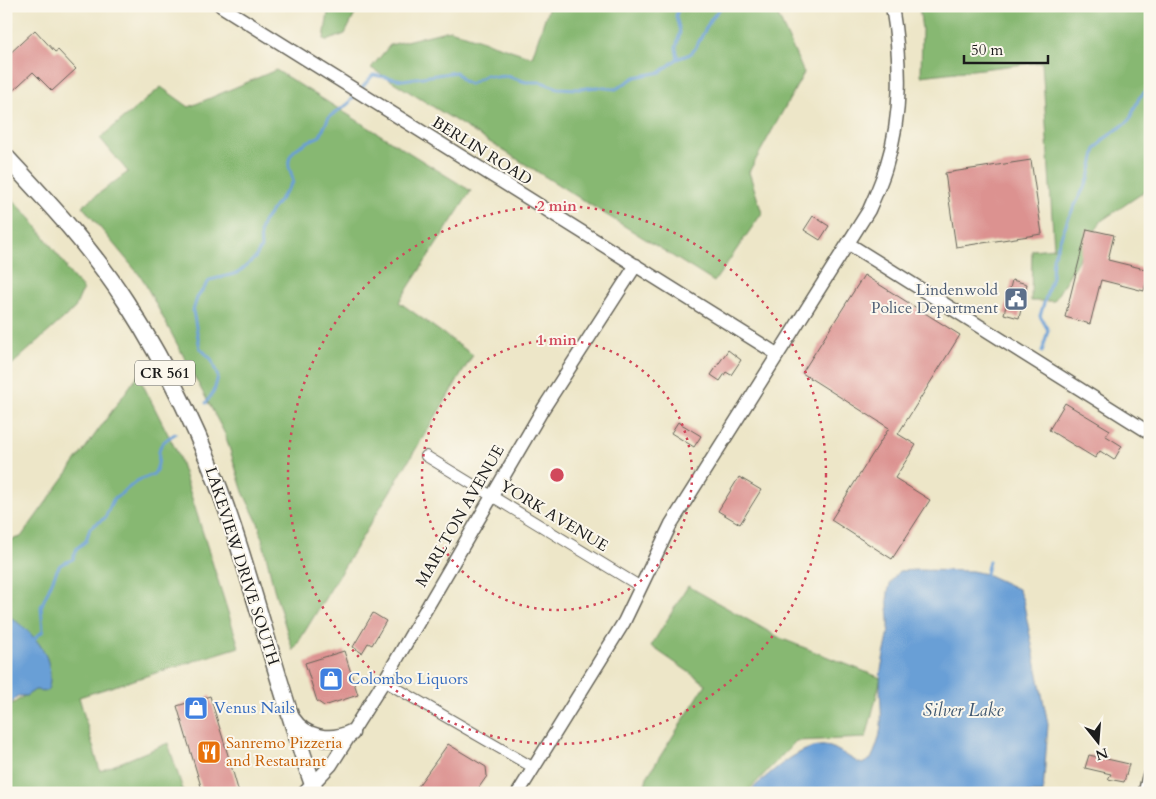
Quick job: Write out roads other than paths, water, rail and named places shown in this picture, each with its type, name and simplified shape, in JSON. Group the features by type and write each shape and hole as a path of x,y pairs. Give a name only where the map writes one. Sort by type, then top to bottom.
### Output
{"main road":[{"name":"LAKEVIEW DRIVE SOUTH","path":"6,157 86,247 126,301 182,403 210,466 234,532 292,719 311,790"},
{"path":"292,719 296,725 308,733 326,740 340,738 351,733"},
{"path":"1146,793 1150,777"}],"street":[{"name":"BERLIN ROAD","path":"221,6 777,354"},
{"path":"518,793 624,622 672,524 777,354 850,244 869,210 886,168 898,110 900,71 892,6"},
{"path":"850,244 1150,433"},
{"name":"MARLTON AVENUE","path":"311,790 331,765 384,681 491,495 636,265"},
{"name":"YORK AVENUE","path":"426,456 641,587"},
{"path":"384,681 534,768"}],"water":[{"name":"Silver Lake","path":"899,571 972,571 986,574 1018,589 1023,600 1048,724 1043,793 748,793 785,762 806,749 817,746 831,747 862,764 871,759 880,735 881,670 889,628 888,591 893,578"},
{"path":"6,614 30,633 42,648 49,666 50,676 47,691 35,690 26,696 18,696 6,709"}],"waterway":[{"path":"678,59 676,48 680,32 676,16 679,6"},
{"path":"361,89 373,75 403,80 456,72 463,81 470,84 486,75 496,77 507,76 526,82 541,82 558,88 579,89 597,87 616,89 635,77 661,72 677,59 690,54 695,49 711,19 722,6"},
{"path":"1042,352 1048,330 1040,316 1052,277 1053,258 1068,219 1089,178 1096,149 1104,139 1129,121 1139,98 1150,87"},
{"path":"206,403 214,391 218,377 211,359 200,348 193,311 197,298 210,280 238,273 255,258 261,248 260,231 263,222 293,182 289,166 291,155 299,146 320,136 329,117 348,104 357,93"},
{"path":"33,640 43,631 41,607 60,565 73,559 77,548 86,541 90,528 105,518 113,500 137,481 154,474 159,462 159,452 162,444 175,434"},
{"path":"985,578 989,561"}],"place":[{"name":"Lindenwold Police Department","path":"1016,299"},
{"name":"Colombo Liquors","path":"331,679"},
{"name":"Venus Nails","path":"196,708"},
{"name":"Sanremo Pizzeria and Restaurant","path":"209,752"}]}
